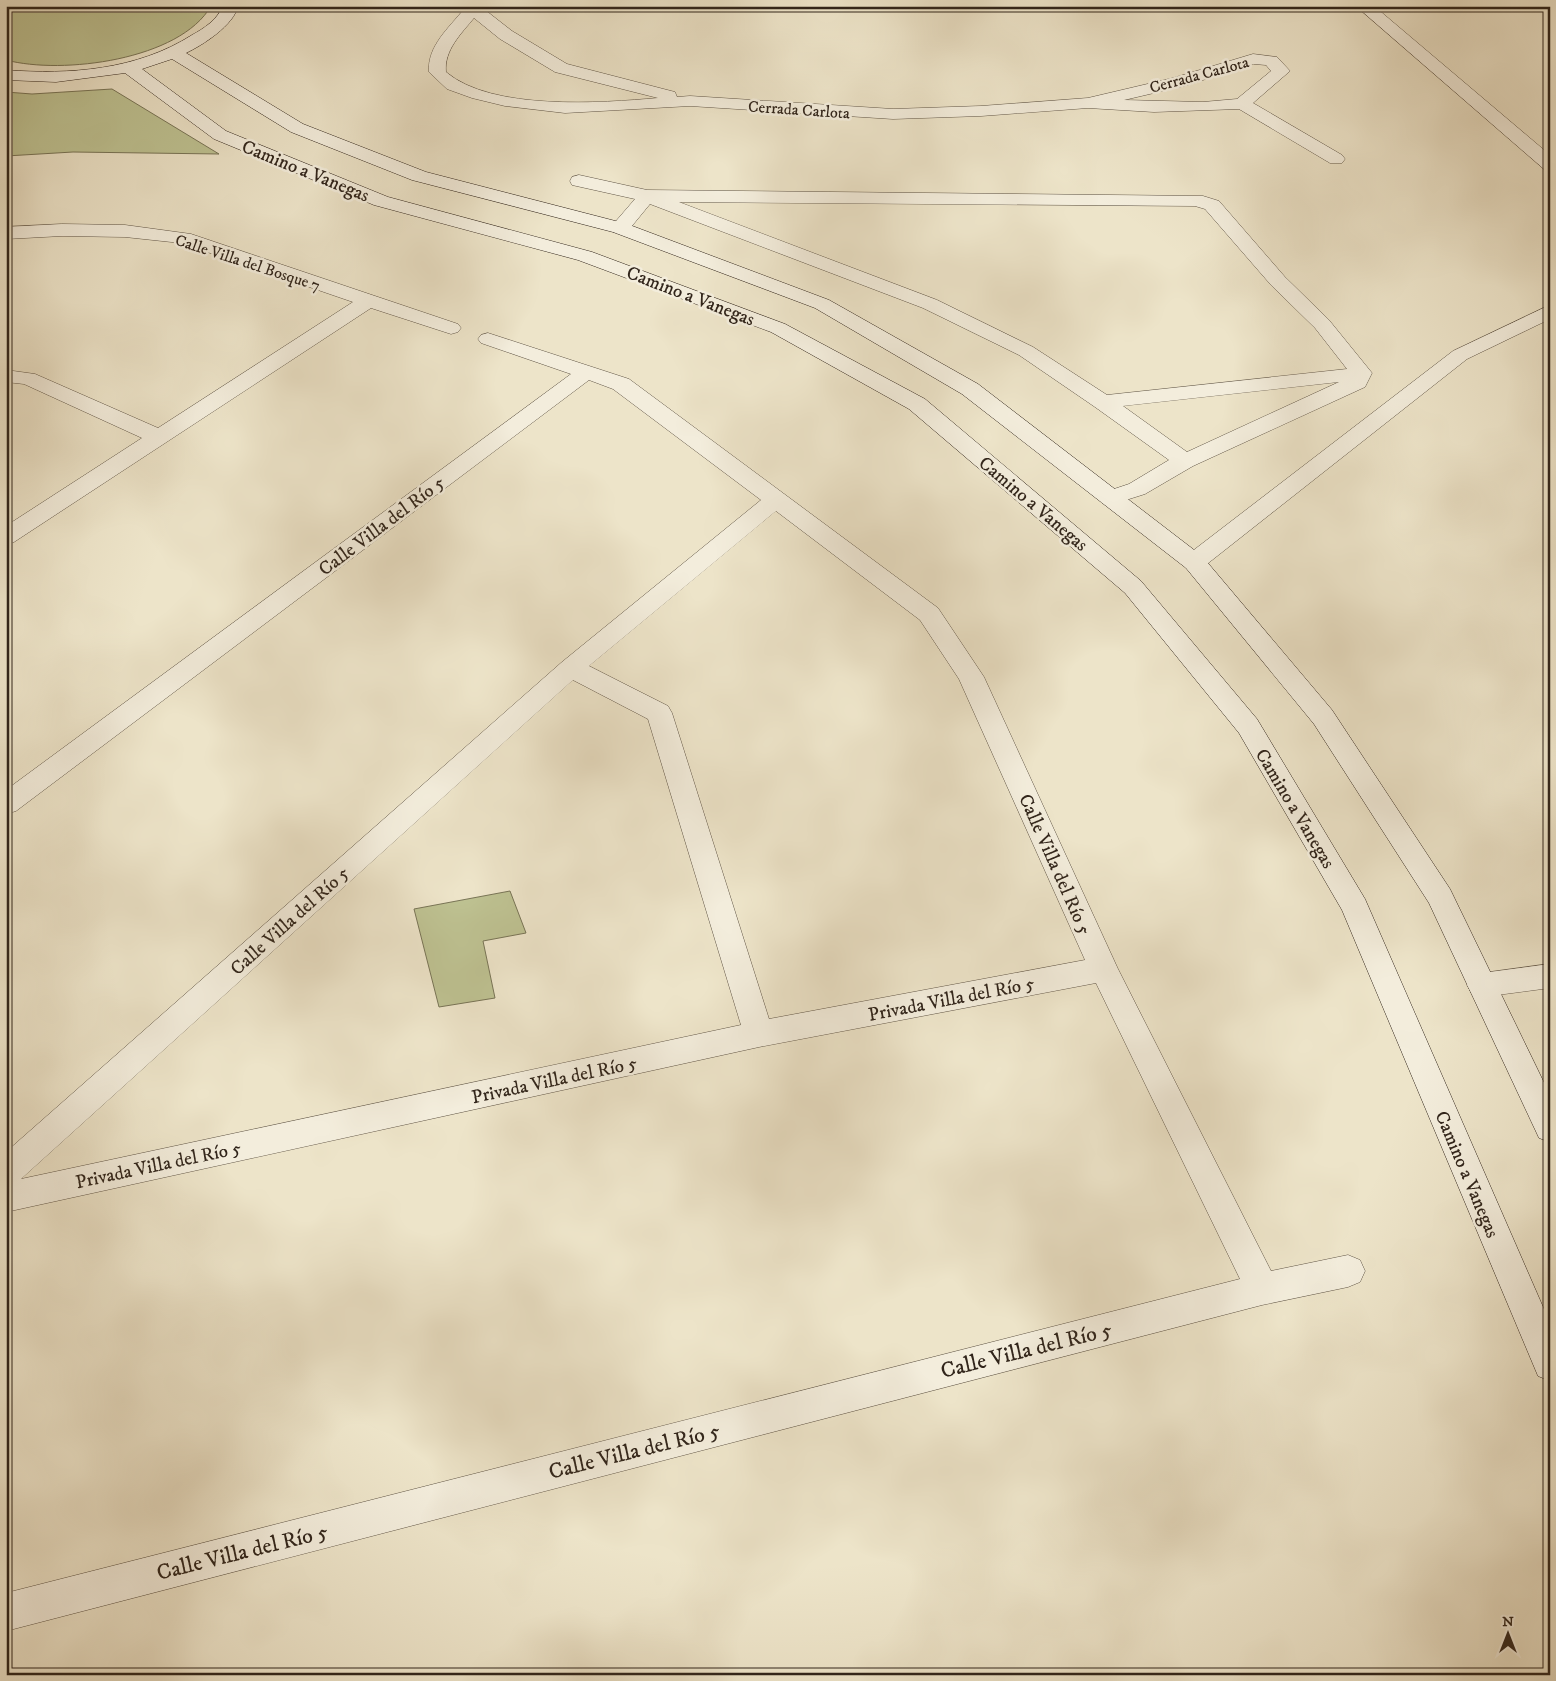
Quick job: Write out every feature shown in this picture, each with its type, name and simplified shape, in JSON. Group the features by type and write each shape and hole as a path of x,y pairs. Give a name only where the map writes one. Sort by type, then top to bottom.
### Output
{"street":[{"path":"6,75 29,78 79,76 128,67 173,52 208,33 229,11 230,6"},
{"path":"857,6 960,6"},
{"path":"1364,6 1550,165"},
{"name":"Cerrada Carlota","path":"690,101 561,68 506,35 472,8 462,24 450,34 437,62 438,72 453,85 505,101 565,108 630,106 690,101 893,114 981,111 1088,103 1154,107 1242,104 1280,74 1281,71 1277,64 1253,59 1178,82 1088,103"},
{"name":"Camino a Vanegas","path":"173,52 297,128 419,176 620,228 822,304 970,389 1194,562 1323,717 1440,897 1550,1128"},
{"name":"Camino a Vanegas","path":"128,67 220,135 381,201 584,256 778,328 917,404 1133,587 1248,726 1355,907 1550,1364"},
{"path":"1242,104 1336,159"},
{"path":"579,181 647,196 930,304 1026,352 1103,402 1185,461"},
{"path":"620,228 647,196"},
{"path":"647,196 1203,200 1212,205 1278,281 1322,324 1361,373"},
{"name":"Calle Villa del Bosque 7","path":"6,233 62,230 125,231 184,238 451,328"},
{"path":"6,536 161,438 368,301"},
{"path":"1194,562 1460,355 1550,311"},
{"name":"Calle Villa del Río 5","path":"488,338 621,384 929,614 971,677 1104,969 1262,1289"},
{"name":"Calle Villa del Río 5","path":"6,804 587,372"},
{"path":"1103,402 1361,373"},
{"path":"1110,498 1138,489 1185,461 1358,382 1361,373"},
{"path":"6,376 28,378 161,438"},
{"name":"Calle Villa del Río 5","path":"6,1172 571,668 776,500"},
{"path":"571,668 659,713 759,1034"},
{"name":"Privada Villa del Río 5","path":"6,1197 759,1034 1104,969"},
{"path":"1482,985 1550,976"},
{"name":"Calle Villa del Río 5","path":"6,1612 1262,1289 1348,1271"}],"green space":[{"path":"6,6 211,6 196,24 174,39 147,51 118,59 87,64 57,65 30,64 6,60"},
{"path":"112,89 219,154 73,152 6,156 6,92 32,94"},
{"path":"510,891 526,933 483,941 495,998 439,1007 414,909"}]}
